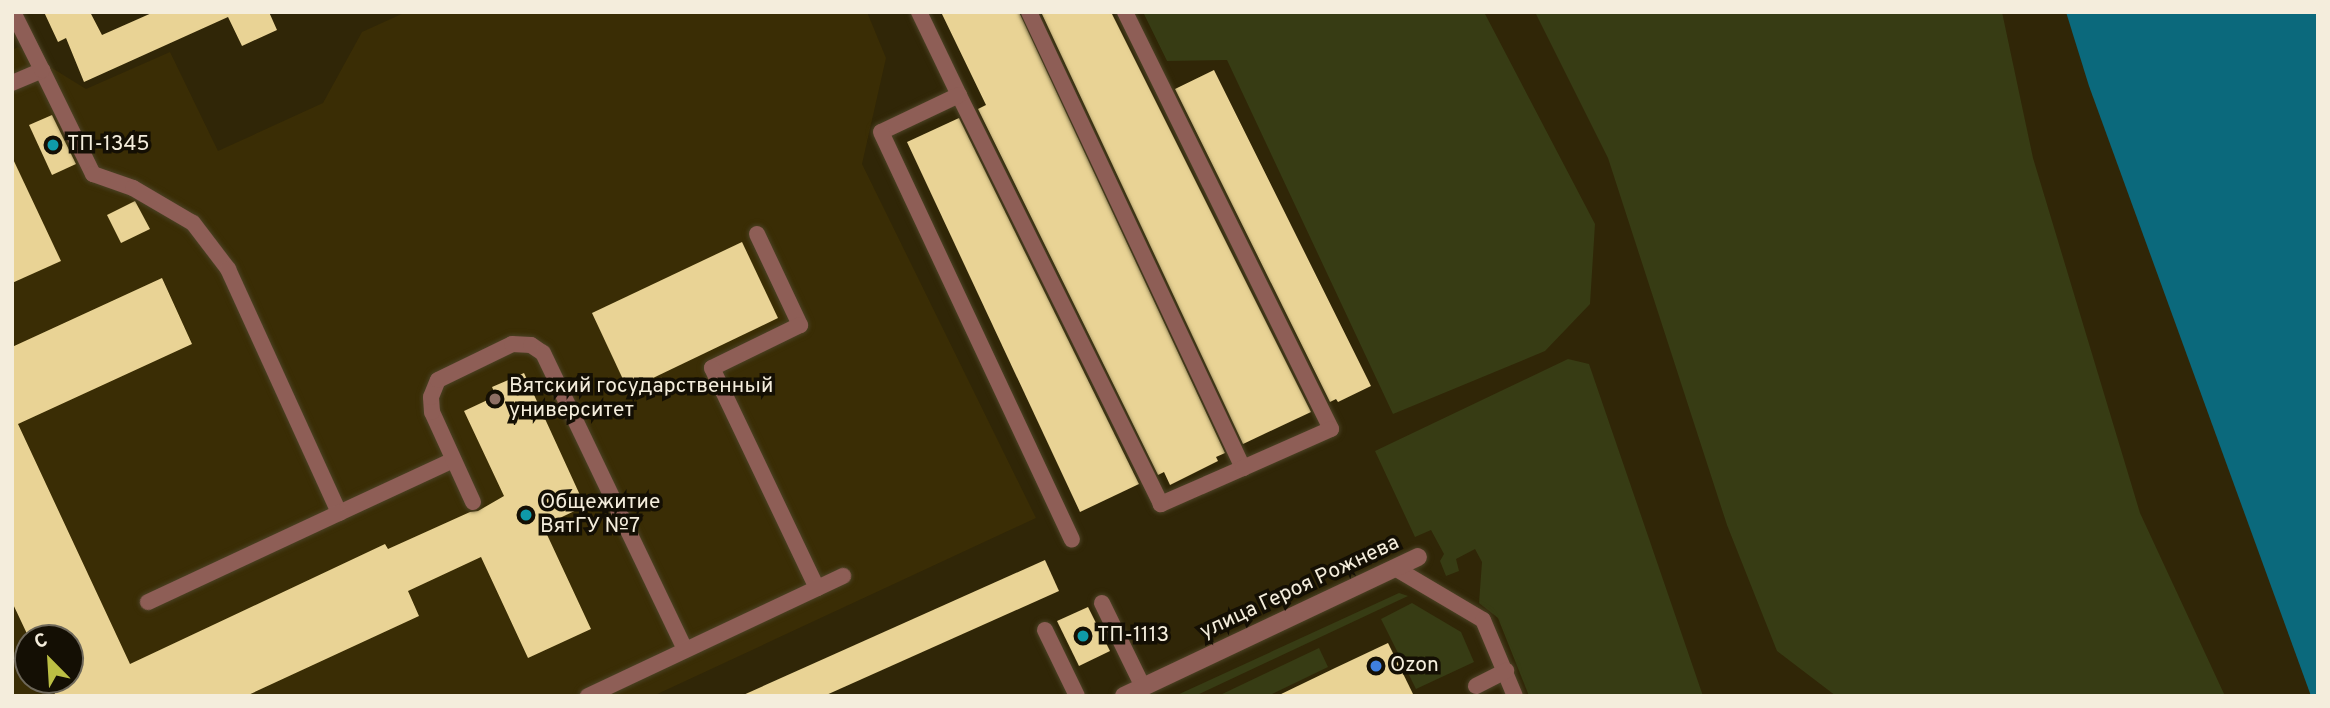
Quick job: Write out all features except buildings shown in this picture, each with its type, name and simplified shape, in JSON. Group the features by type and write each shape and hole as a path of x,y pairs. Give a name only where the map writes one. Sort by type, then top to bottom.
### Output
{"street":[{"name":"улица Героя Рожнева","path":"1124,696 1418,557"}],"lane":[{"path":"13,12 93,174 134,188 193,223 228,270 339,513"},
{"path":"919,12 1161,504 1331,429 1125,12"},
{"path":"1029,12 1242,468"},
{"path":"12,83 42,70"},
{"path":"959,95 881,132 1072,539"},
{"path":"757,234 800,324 712,368 817,587"},
{"path":"473,502 432,412 430,397 438,380 512,344 531,345 543,353 685,649"},
{"path":"148,602 453,460"},
{"path":"1395,568 1483,620 1515,696"},
{"path":"588,696 843,576"},
{"path":"1102,603 1143,687"},
{"path":"1045,630 1077,696"},
{"path":"1476,686 1506,671"}],"shaded area":[{"name":"Вятский государственный университет","path":"406,12 867,12 886,58 862,164 1036,518 653,696 12,696 12,50 18,47 86,89 170,52 218,151 323,103 362,32"}],"green space":[{"path":"1143,12 1484,12 1595,224 1590,304 1545,351 1393,414 1227,60 1167,61"},
{"path":"1535,12 2002,12 2033,158 2140,513 2225,696 1836,696 1777,651 1727,525 1608,158"},
{"path":"1568,359 1589,364 1703,696 1529,696 1498,618 1479,603 1482,562 1475,549 1456,559 1459,571 1446,576 1440,561 1444,554 1431,530 1415,537 1375,451"},
{"path":"1399,593 1408,596 1195,696 1175,696"},
{"path":"1412,603 1461,632 1474,662 1416,689 1381,619"},
{"path":"1319,648 1328,667 1268,696 1218,696"}],"water":[{"path":"2066,12 2318,12 2318,696 2311,696 2089,86"}],"place":[{"name":"ТП-1345","path":"53,145"},
{"name":"Вятский государственный университет","path":"495,399"},
{"name":"Общежитие ВятГУ №7","path":"526,515"},
{"name":"ТП-1113","path":"1083,636"},
{"name":"Ozon","path":"1376,666"}]}
